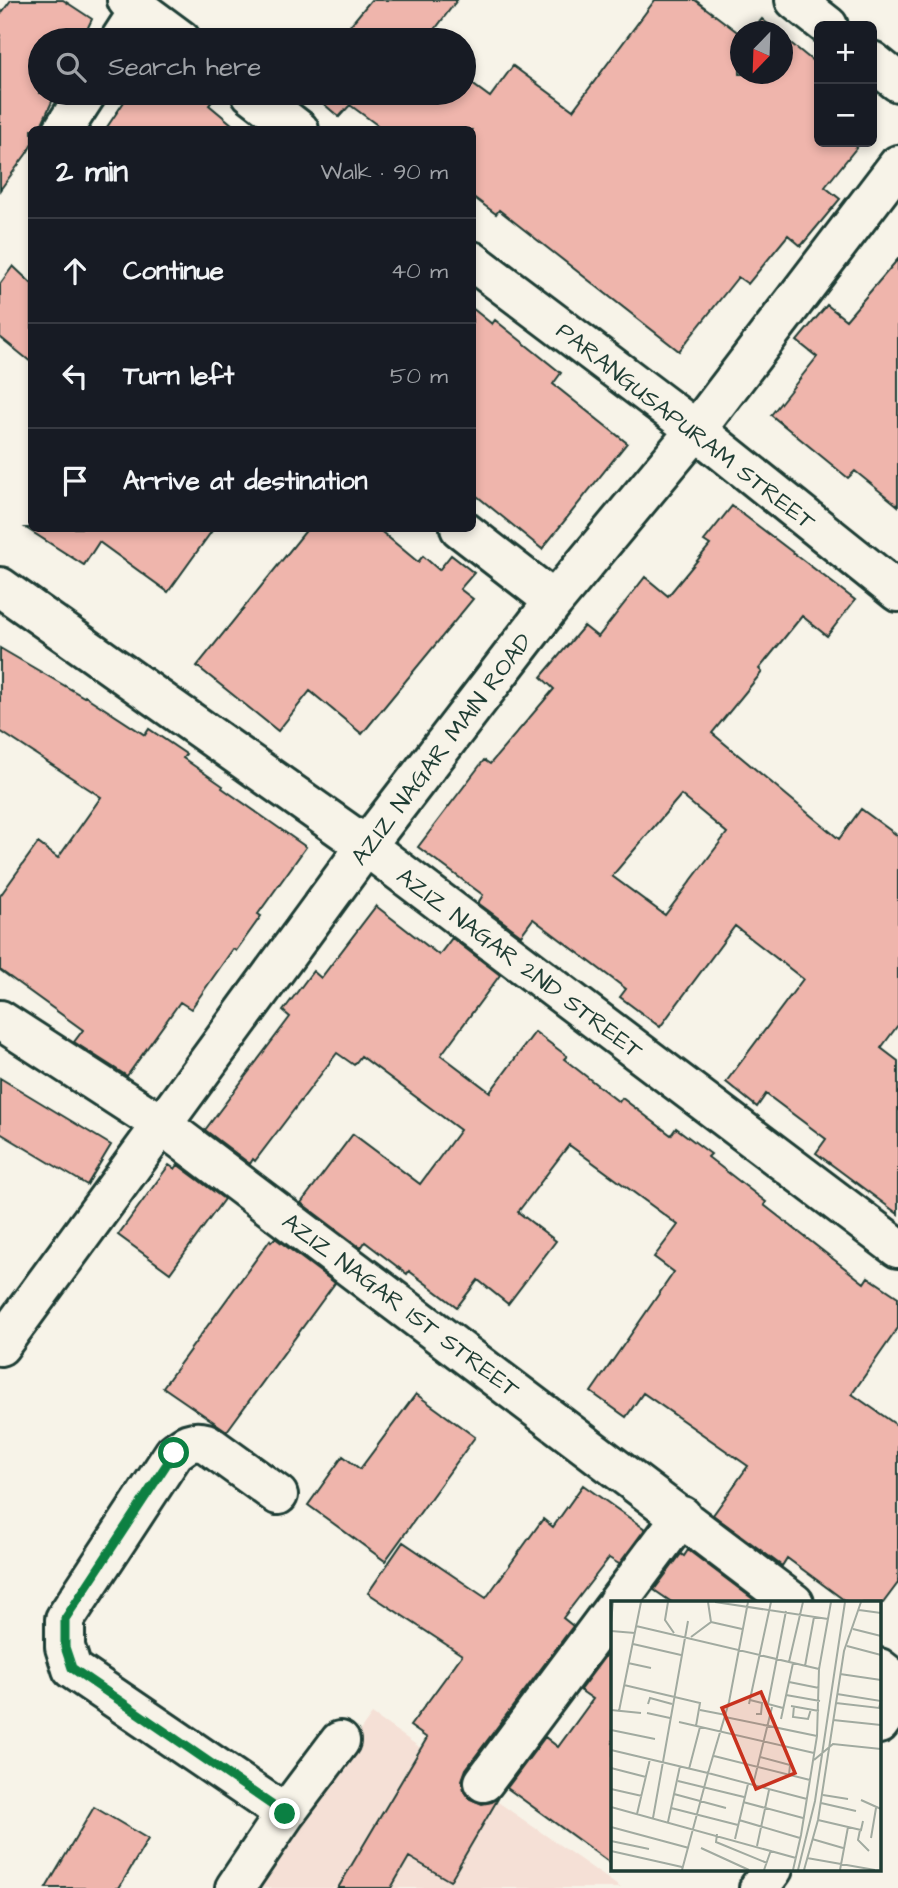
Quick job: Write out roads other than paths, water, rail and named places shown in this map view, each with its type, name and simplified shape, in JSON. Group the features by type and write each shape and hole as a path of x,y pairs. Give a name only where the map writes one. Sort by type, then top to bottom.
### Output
{"street":[{"path":"795,0 822,21"},
{"path":"129,16 155,28"},
{"path":"877,65 898,82"},
{"path":"66,126 80,105"},
{"path":"267,105 294,126"},
{"name":"AZIZ NAGAR MAIN ROAD","path":"0,1346 366,846 554,601 696,430 898,165"},
{"name":"PARANGUSAPURAM STREET","path":"476,264 696,430 898,592"},
{"path":"465,532 554,601"},
{"name":"AZIZ NAGAR 2ND STREET","path":"0,587 366,846 898,1248"},
{"name":"AZIZ NAGAR 1ST STREET","path":"0,1020 162,1125 791,1601"},
{"path":"278,1494 206,1443 196,1440 185,1444 174,1453 65,1619 65,1647 72,1668 285,1814"},
{"path":"618,1601 682,1516"},
{"path":"484,1782 611,1612"},
{"path":"880,1669 898,1683"},
{"path":"235,1888 285,1814 340,1741"},
{"path":"759,1888 772,1870"}]}
